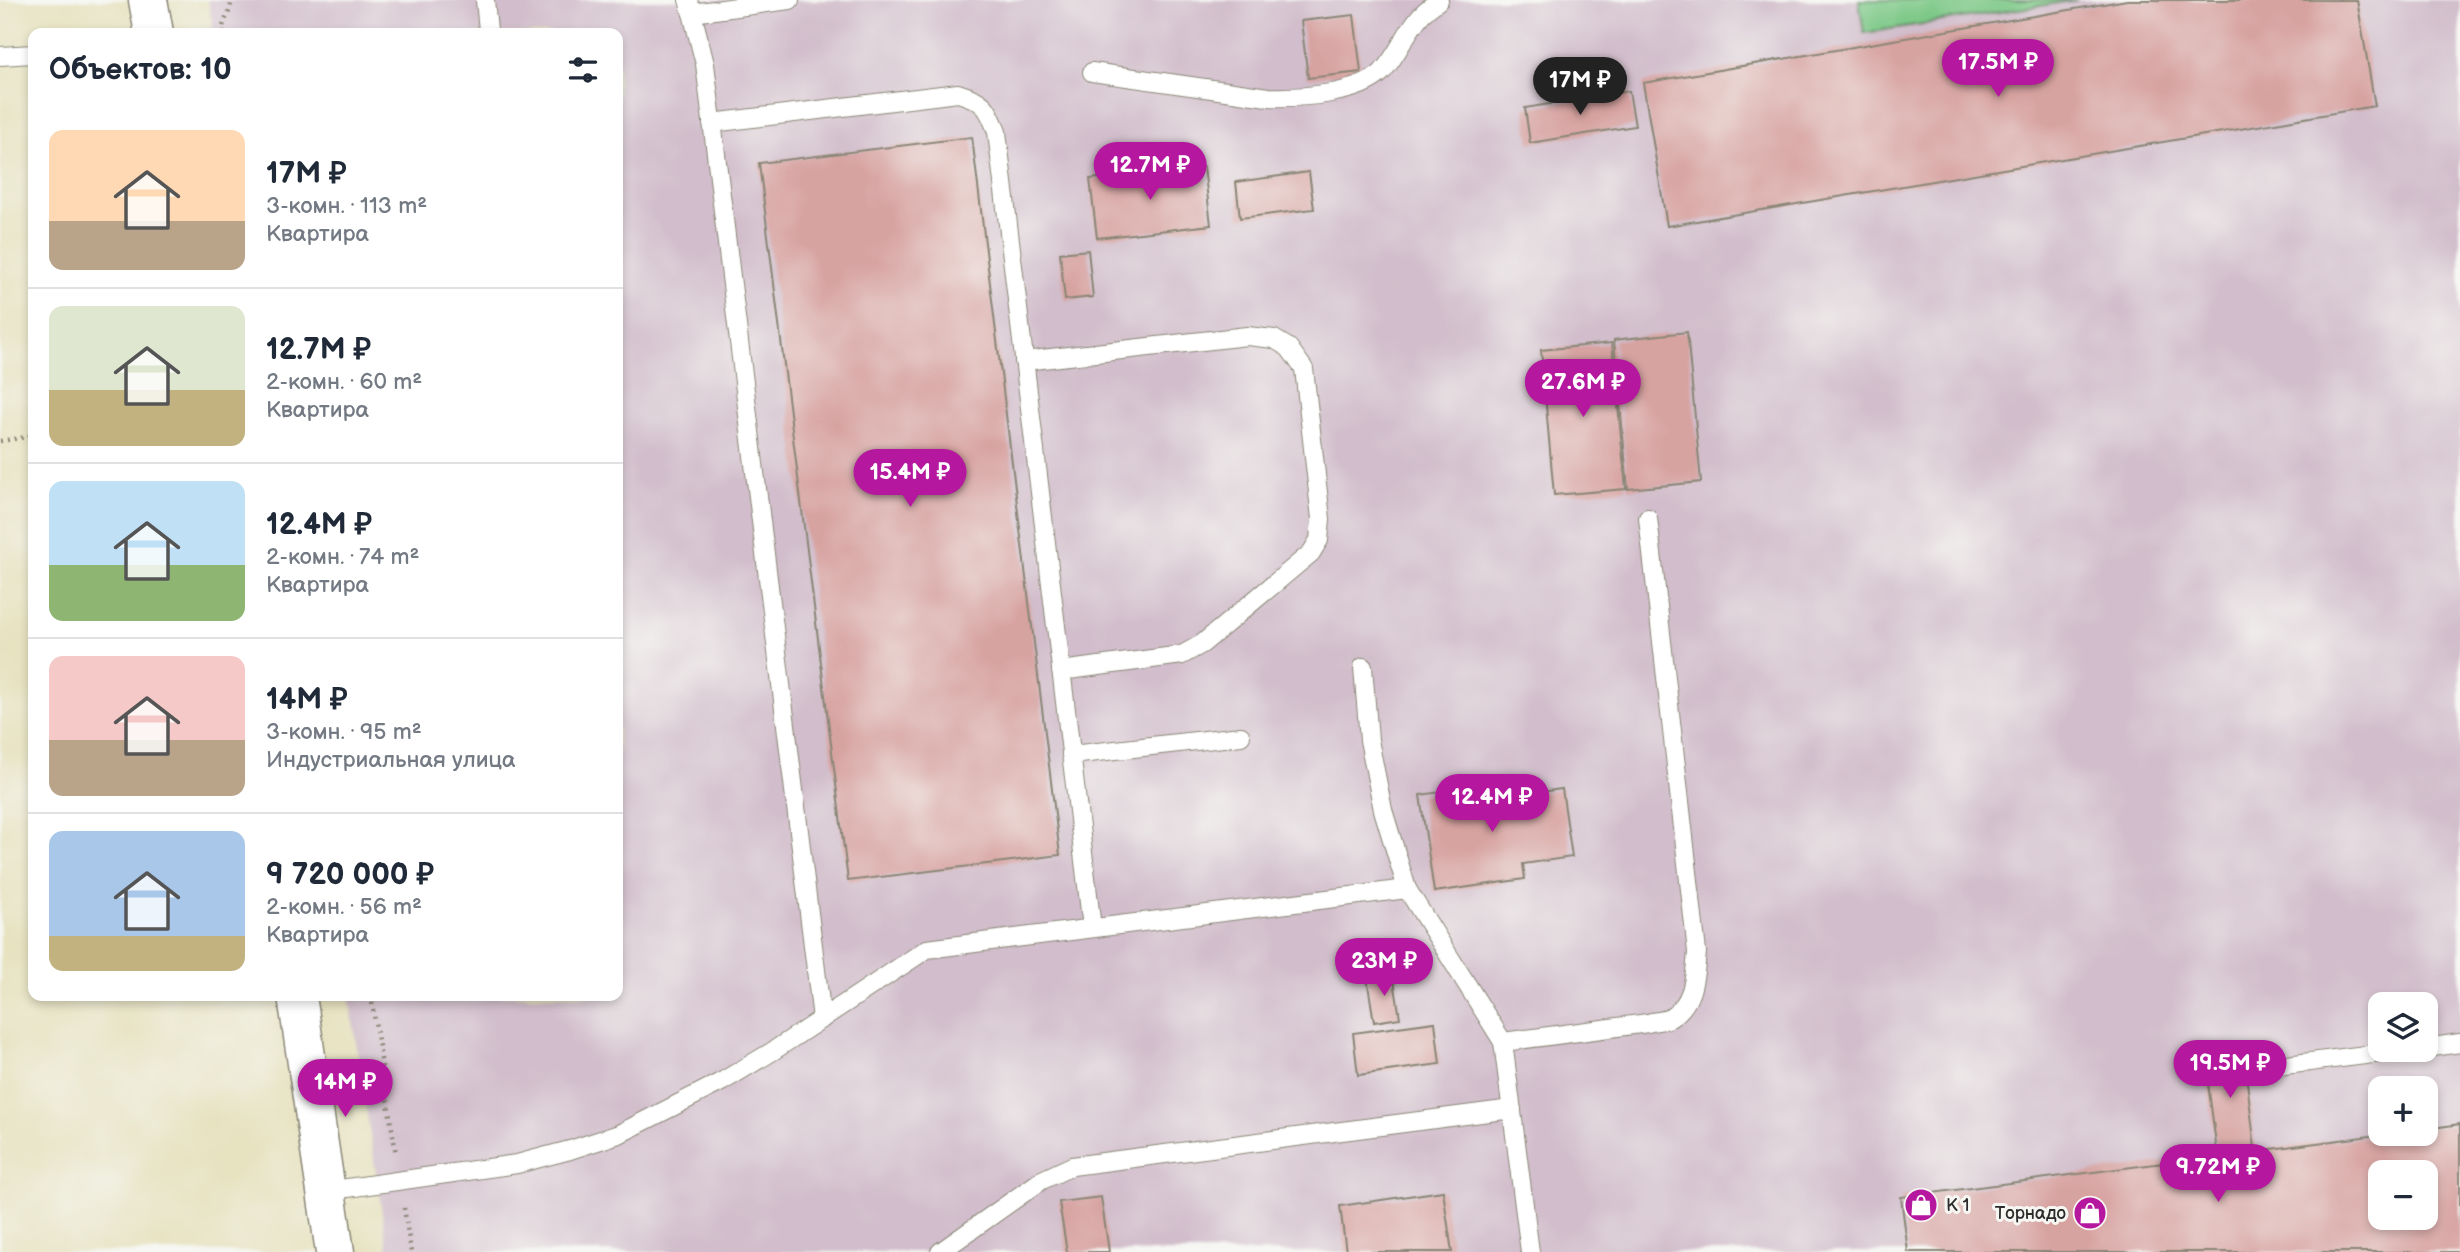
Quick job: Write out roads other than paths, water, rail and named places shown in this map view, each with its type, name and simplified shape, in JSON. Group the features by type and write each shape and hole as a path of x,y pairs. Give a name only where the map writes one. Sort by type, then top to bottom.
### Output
{"main road":[{"path":"148,0 153,28"},
{"path":"298,1001 335,1252"}],"lane":[{"path":"485,0 488,28"},
{"path":"790,0 690,7 705,64 822,1019"},
{"path":"1092,72 1268,97 1349,89 1371,82 1384,70 1422,14 1439,0"},
{"path":"0,56 28,54"},
{"path":"712,123 958,93 978,99 990,111 997,132 1092,928"},
{"path":"1024,361 1247,336 1274,338 1289,348 1304,369 1321,519 1319,540 1311,553 1202,644 1182,655 1061,671"},
{"path":"1503,1042 1670,1018 1683,1005 1695,985 1697,952 1648,518"},
{"path":"1363,667 1369,740 1383,810 1406,889 1503,1042 1530,1252"},
{"path":"1072,755 1241,736"},
{"path":"326,1191 517,1164 619,1134 723,1081 927,949 1406,889"},
{"path":"2438,1046 2460,1043"},
{"path":"2270,1066 2368,1054"},
{"path":"940,1252 1042,1180 1072,1166 1511,1109"}],"place":[{"name":"К 1","path":"1921,1205"},
{"name":"Торнадо","path":"2090,1213"}]}
